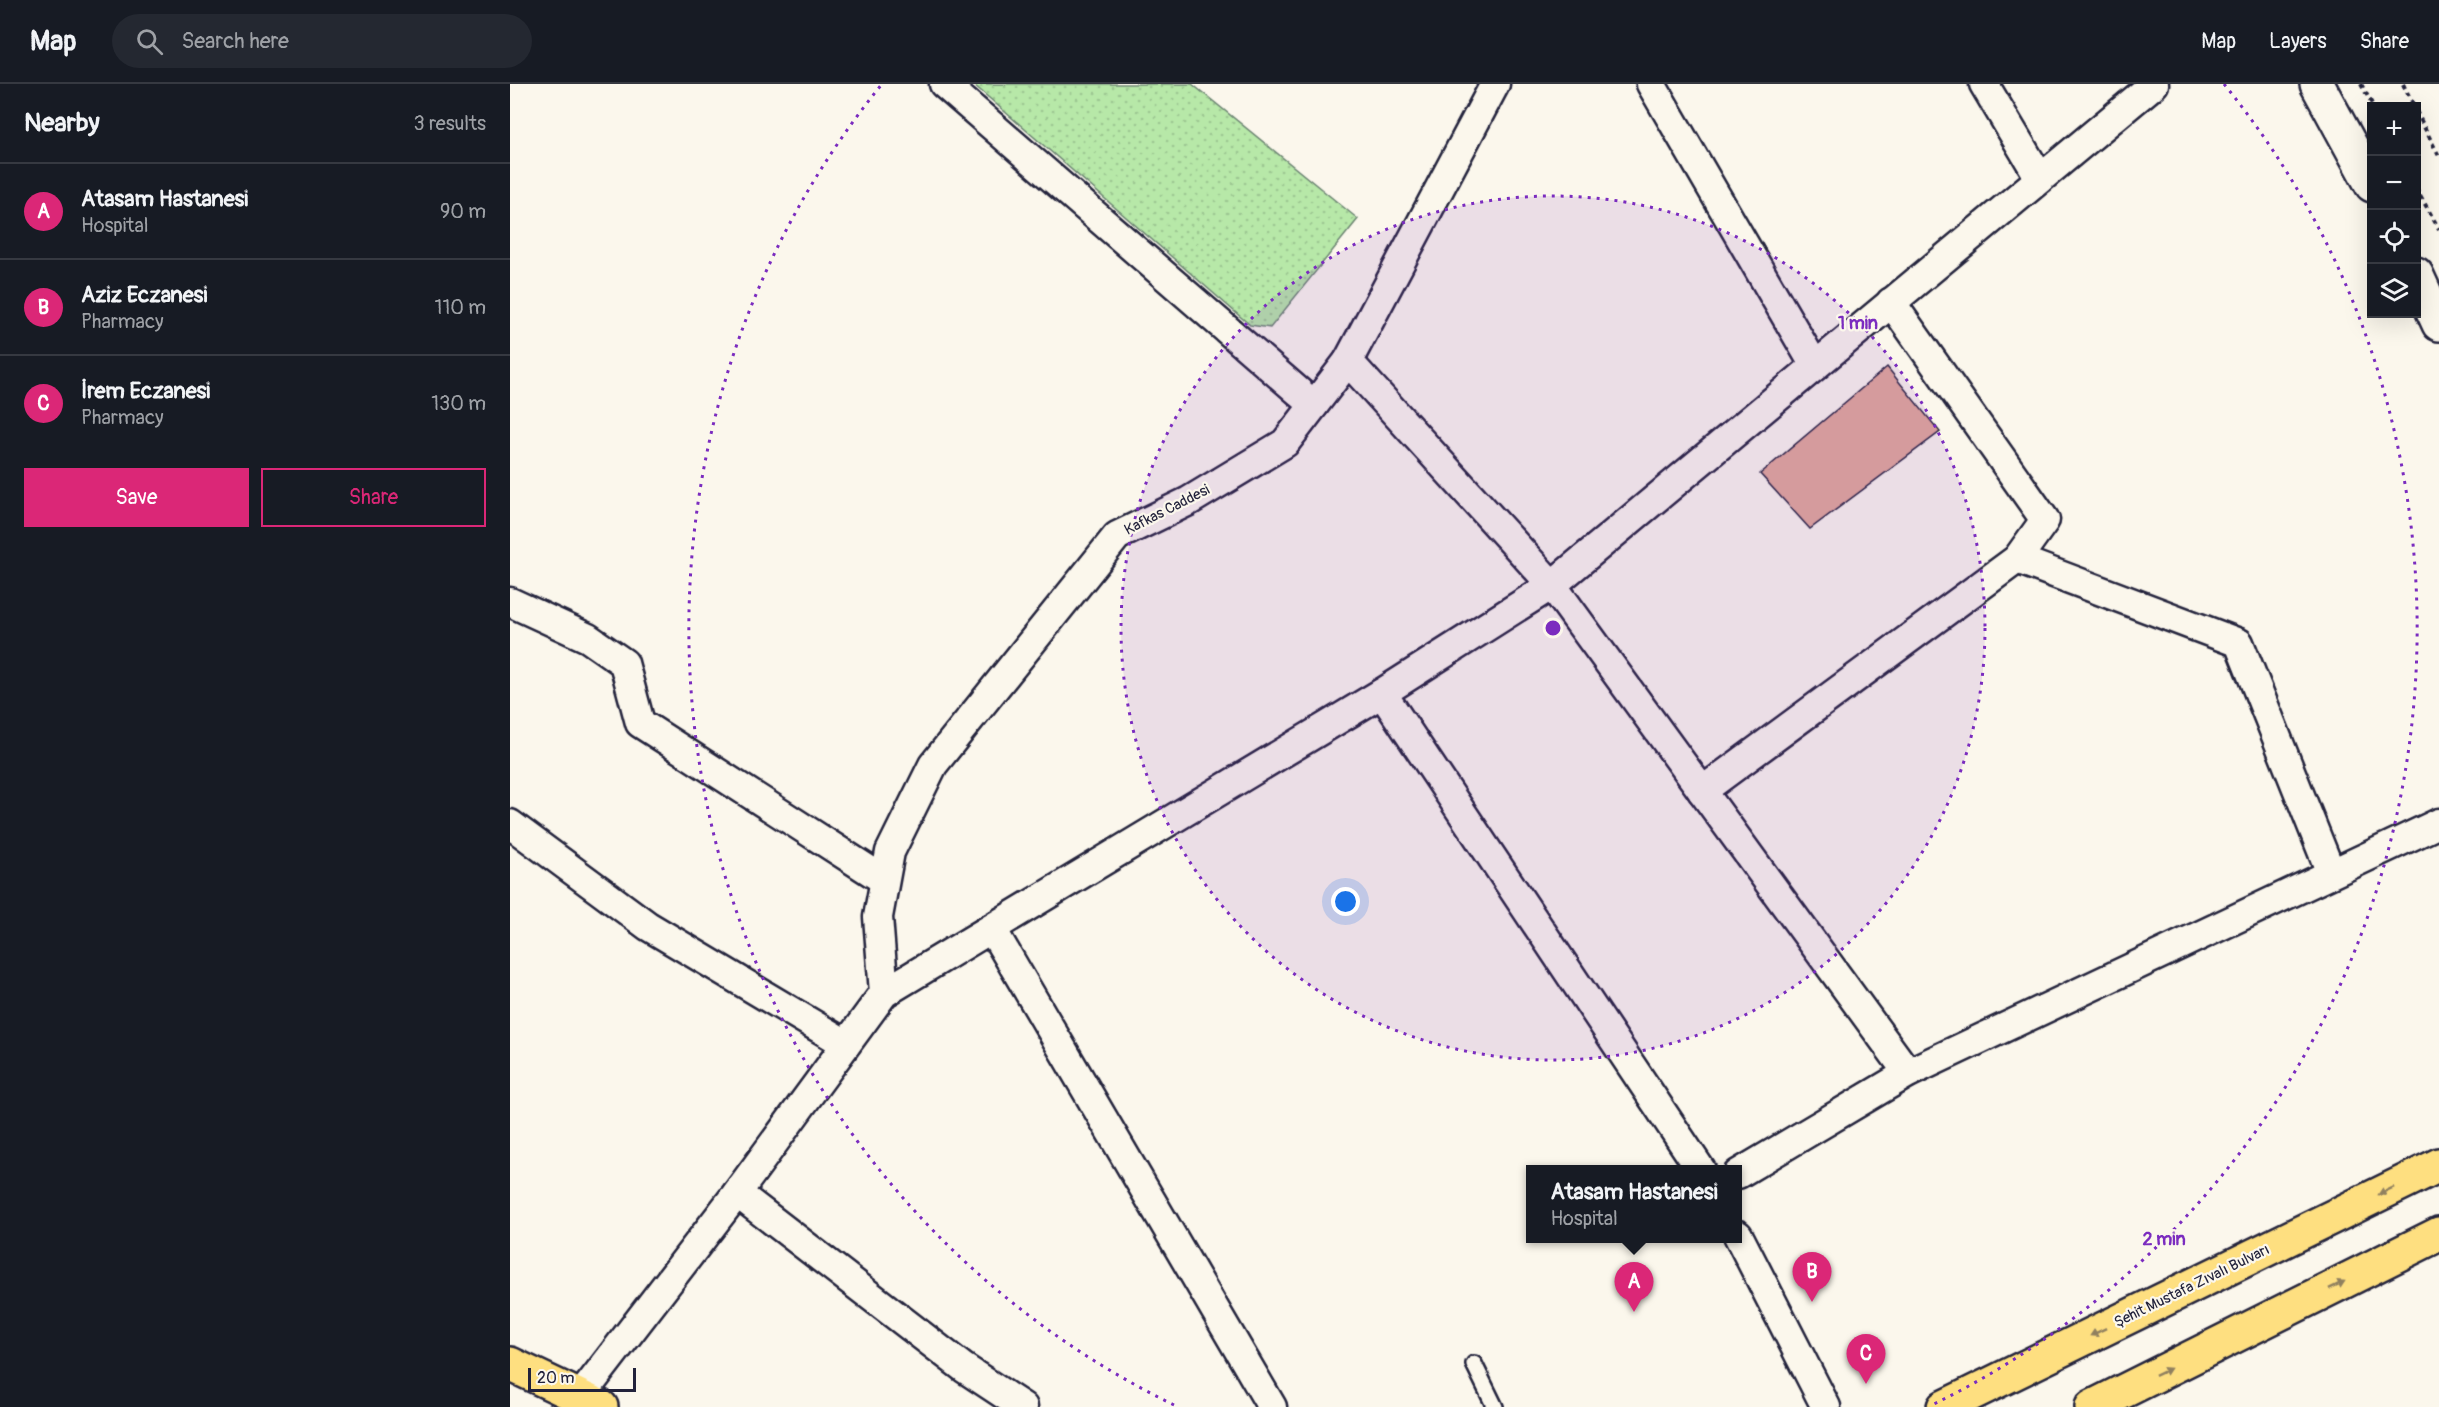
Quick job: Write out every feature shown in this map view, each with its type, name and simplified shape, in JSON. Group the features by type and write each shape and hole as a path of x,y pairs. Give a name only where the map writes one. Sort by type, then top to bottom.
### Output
{"main road":[{"path":"2316,84 2367,176"},
{"path":"2421,285 2439,324"},
{"name":"Şehit Mustafa Zıvalı Bulvarı","path":"1944,1407 2439,1165"},
{"path":"2091,1407 2439,1234"},
{"path":"510,1364 591,1402"}],"street":[{"path":"944,84 1314,405"},
{"name":"Kafkas Caddesi","path":"884,993 878,917 890,852 933,765 1116,536 1189,501 1285,443 1348,361 1495,84"},
{"path":"1651,84 1815,366"},
{"path":"1984,84 2040,178"},
{"path":"591,1402 737,1193 884,993 1382,693 1552,585 2154,84"},
{"path":"1702,791 2017,559 2045,520 1891,302"},
{"path":"1348,361 1552,585 1908,1072"},
{"path":"2017,559 2239,643 2331,873"},
{"path":"510,602 588,638 624,663 640,723 885,880"},
{"path":"1382,693 1698,1165"},
{"path":"1742,1171 1908,1072 2439,823"},
{"path":"510,824 648,926 846,1044"},
{"path":"992,929 1272,1407"},
{"path":"737,1193 964,1368 1023,1407"},
{"path":"1741,1243 1826,1407"}],"lane":[{"path":"1474,1364 1494,1407"}],"path":[{"path":"2361,84 2371,102"},
{"path":"2403,84 2412,102"},
{"path":"2421,121 2439,156"},
{"path":"2421,197 2439,229"}],"green space":[{"path":"973,84 1192,84 1358,219 1270,328 1250,325"}],"building":[{"path":"1887,367 1940,432 1810,529 1760,474"}],"place":[{"name":"Aziz Eczanesi","path":"1812,1302"},
{"name":"Atasam Hastanesi","path":"1634,1312"},
{"name":"İrem Eczanesi","path":"1866,1384"}]}
